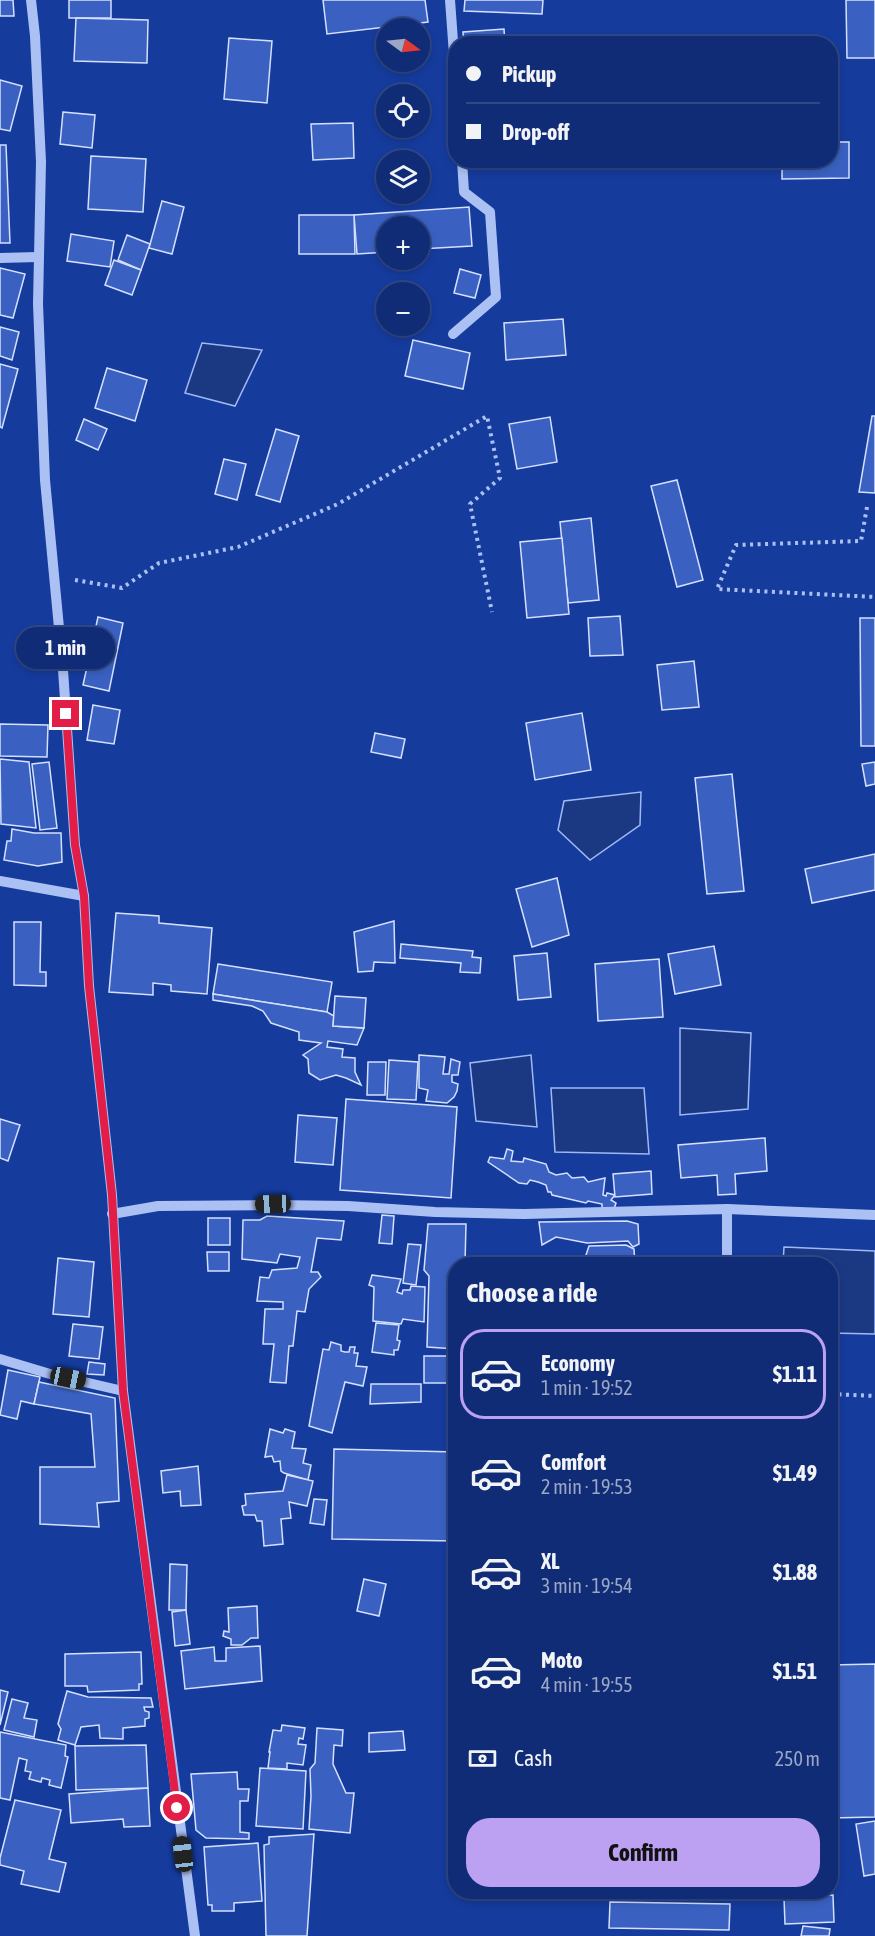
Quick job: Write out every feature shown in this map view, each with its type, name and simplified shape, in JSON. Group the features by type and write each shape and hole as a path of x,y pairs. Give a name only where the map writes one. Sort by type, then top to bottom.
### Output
{"street":[{"path":"31,0 41,162 38,304 45,480 63,670 75,845 84,896 89,986 112,1195 123,1391 195,1936"},
{"path":"450,0 453,36"},
{"path":"453,334 496,297 490,212 464,192 462,168"},
{"path":"0,258 38,258"},
{"path":"0,881 84,896"},
{"path":"112,1214 158,1206 273,1204 524,1214 727,1209 875,1215"},
{"path":"727,1209 727,1257"},
{"path":"0,1359 50,1374 123,1391"}],"path":[{"path":"54,576 122,588 159,563 238,547 338,504 487,416 500,478 470,504 492,612"},
{"path":"867,507 861,541 736,545 717,589 875,597"},
{"path":"838,1394 875,1396"}],"water":[{"path":"202,343 262,350 235,406 185,393"},
{"path":"641,792 640,825 590,860 558,830 564,801"},
{"path":"680,1028 751,1033 748,1109 680,1115"},
{"path":"531,1055 537,1127 476,1121 470,1063"},
{"path":"551,1088 644,1088 649,1154 555,1152"},
{"path":"784,1247 875,1251 875,1334 838,1333 838,1257 783,1257"}],"building":[{"path":"0,0 13,0 14,16 0,16"},
{"path":"69,0 111,0 111,18 69,18"},
{"path":"323,0 425,0 427,18 376,18 376,28 327,34"},
{"path":"465,0 543,0 542,14 464,11"},
{"path":"846,0 875,0 875,58 847,58"},
{"path":"76,18 148,20 147,63 74,61"},
{"path":"504,29 504,36 463,36 463,32"},
{"path":"229,38 272,41 267,103 224,99"},
{"path":"0,80 22,86 10,131 0,129"},
{"path":"63,112 95,115 92,148 60,144"},
{"path":"353,123 354,158 313,160 311,124"},
{"path":"838,142 849,142 849,178 782,179 782,168 838,168"},
{"path":"0,145 6,145 10,243 0,243"},
{"path":"91,156 146,159 143,212 88,209"},
{"path":"162,201 184,207 172,254 149,248"},
{"path":"469,207 472,246 430,248 430,216 376,216 376,253 357,254 354,215"},
{"path":"299,215 354,215 355,254 299,254"},
{"path":"71,234 114,241 110,267 67,261"},
{"path":"127,235 150,244 141,270 118,260"},
{"path":"114,260 141,270 132,295 105,285"},
{"path":"0,268 25,274 13,318 0,315"},
{"path":"460,269 481,275 475,298 454,293"},
{"path":"563,319 566,355 506,360 504,323"},
{"path":"0,327 19,332 12,360 0,356"},
{"path":"413,340 470,353 463,389 405,376"},
{"path":"0,364 18,369 2,428 0,427"},
{"path":"107,368 147,380 135,421 95,408"},
{"path":"872,416 875,416 875,493 859,492"},
{"path":"550,417 557,462 517,469 509,424"},
{"path":"84,419 107,429 98,450 76,440"},
{"path":"276,429 299,436 280,502 256,495"},
{"path":"224,459 246,464 237,500 215,494"},
{"path":"677,480 703,580 677,587 651,486"},
{"path":"591,518 599,600 568,603 560,522"},
{"path":"562,538 569,614 527,618 520,542"},
{"path":"620,616 623,655 590,656 588,618"},
{"path":"98,617 123,623 109,691 83,685"},
{"path":"860,618 875,618 875,746 861,746"},
{"path":"694,661 699,707 662,710 657,665"},
{"path":"93,705 120,710 114,744 87,740"},
{"path":"582,713 591,770 535,780 526,723"},
{"path":"0,724 48,725 47,757 0,756"},
{"path":"375,733 405,739 401,758 371,752"},
{"path":"0,759 29,762 36,828 1,824"},
{"path":"49,762 57,828 40,830 32,764"},
{"path":"875,762 875,784 866,786 862,764"},
{"path":"732,774 744,891 707,894 695,778"},
{"path":"12,829 34,833 61,833 62,862 38,866 4,860 7,841 11,841"},
{"path":"875,854 875,890 812,903 805,869"},
{"path":"557,878 569,935 532,947 516,889"},
{"path":"116,913 159,916 159,923 212,928 207,994 171,991 171,985 153,983 153,995 109,992"},
{"path":"394,921 395,963 374,962 373,971 358,972 354,932"},
{"path":"14,922 41,922 40,972 46,972 46,986 14,985"},
{"path":"401,944 473,951 472,957 481,958 480,973 460,972 461,963 400,958"},
{"path":"714,946 721,985 675,994 668,954"},
{"path":"547,953 551,997 518,1000 514,956"},
{"path":"659,959 663,1017 598,1021 595,964"},
{"path":"218,964 332,982 327,1012 213,994"},
{"path":"213,994 327,1012 334,1016 333,1026 364,1028 357,1045 328,1041 327,1047 343,1049 342,1057 355,1058 355,1072 361,1085 336,1075 320,1080 309,1073 308,1059 303,1055 321,1043 299,1040 299,1032 271,1023 263,1011 252,1006 213,1000"},
{"path":"335,996 366,998 364,1028 333,1026"},
{"path":"419,1055 445,1057 443,1074 449,1074 451,1059 460,1062 458,1075 452,1075 452,1082 458,1084 457,1091 447,1103 426,1101 428,1090 419,1088"},
{"path":"389,1060 418,1062 416,1100 387,1099"},
{"path":"368,1062 386,1062 385,1095 367,1095"},
{"path":"346,1099 457,1107 451,1198 340,1190"},
{"path":"298,1115 337,1118 333,1165 295,1162"},
{"path":"0,1119 20,1125 8,1161 0,1158"},
{"path":"765,1138 767,1171 735,1174 736,1194 718,1195 717,1175 681,1178 678,1145"},
{"path":"507,1149 513,1151 511,1161 523,1162 524,1158 546,1164 549,1172 556,1175 567,1173 572,1178 584,1177 588,1182 605,1178 603,1195 606,1196 607,1193 615,1195 611,1200 616,1203 614,1209 602,1208 602,1204 588,1201 586,1203 552,1195 548,1192 546,1185 538,1182 530,1180 527,1184 519,1183 488,1162 490,1157 504,1159"},
{"path":"651,1171 652,1194 615,1197 613,1174"},
{"path":"382,1215 394,1216 392,1244 379,1243"},
{"path":"267,1216 344,1221 341,1240 317,1238 311,1272 318,1272 321,1277 309,1289 305,1312 297,1311 293,1346 289,1346 286,1383 270,1382 274,1344 263,1344 265,1309 283,1309 283,1302 257,1301 260,1277 269,1278 272,1270 297,1268 300,1257 280,1254 277,1263 242,1259 243,1220 260,1220"},
{"path":"208,1218 230,1218 230,1245 208,1245"},
{"path":"627,1221 638,1224 639,1244 633,1247 628,1241 587,1243 556,1237 542,1245 539,1222"},
{"path":"428,1224 466,1224 465,1257 448,1257 448,1348 427,1347 429,1276 424,1270"},
{"path":"408,1244 421,1245 416,1285 403,1283"},
{"path":"626,1245 634,1249 635,1257 585,1257 589,1246"},
{"path":"207,1252 229,1252 229,1271 208,1271"},
{"path":"58,1258 94,1262 89,1317 53,1314"},
{"path":"372,1275 401,1279 397,1292 402,1294 403,1290 410,1290 411,1286 425,1287 424,1322 403,1319 401,1324 373,1321 374,1287 369,1285"},
{"path":"376,1323 399,1325 397,1340 400,1341 398,1350 394,1350 394,1355 372,1352"},
{"path":"73,1324 103,1327 99,1359 69,1356"},
{"path":"331,1342 341,1345 341,1351 345,1352 349,1352 350,1347 355,1347 354,1353 358,1353 356,1366 367,1367 363,1386 345,1382 332,1433 309,1426 323,1349 329,1350"},
{"path":"424,1356 448,1356 448,1383 424,1383"},
{"path":"89,1362 105,1364 104,1375 87,1374"},
{"path":"8,1370 40,1377 34,1404 21,1401 17,1419 0,1415"},
{"path":"39,1382 115,1398 119,1501 97,1503 99,1527 40,1524 40,1467 95,1467 91,1414 34,1404"},
{"path":"371,1384 421,1384 421,1402 370,1404"},
{"path":"270,1429 283,1433 285,1429 295,1432 292,1448 306,1449 303,1463 311,1465 308,1480 284,1473 281,1471 280,1461 274,1462 272,1456 265,1457"},
{"path":"334,1449 448,1452 448,1541 332,1539"},
{"path":"198,1466 201,1505 181,1506 180,1491 163,1493 161,1471"},
{"path":"287,1475 313,1481 307,1506 289,1502 291,1518 281,1519 283,1544 264,1546 262,1521 257,1521 255,1515 244,1515 242,1506 246,1505 245,1494 283,1491"},
{"path":"314,1499 327,1500 324,1525 310,1523"},
{"path":"170,1564 187,1565 186,1610 169,1610"},
{"path":"364,1579 386,1584 379,1616 357,1611"},
{"path":"257,1606 258,1638 251,1638 242,1645 231,1645 231,1639 223,1636 224,1631 229,1632 228,1608"},
{"path":"186,1610 190,1644 175,1646 172,1612"},
{"path":"260,1646 262,1681 185,1689 181,1651 214,1647 215,1661 226,1661 226,1648"},
{"path":"141,1652 142,1684 139,1684 139,1690 88,1692 87,1686 65,1686 65,1654"},
{"path":"875,1664 875,1817 838,1818 838,1665"},
{"path":"0,1690 8,1692 0,1725"},
{"path":"67,1691 88,1697 151,1698 153,1707 144,1707 145,1711 149,1712 149,1718 145,1719 145,1726 123,1728 123,1739 100,1738 99,1725 81,1727 75,1745 58,1740 61,1729 58,1724"},
{"path":"12,1699 28,1703 24,1718 37,1720 34,1737 4,1730"},
{"path":"282,1725 305,1728 303,1739 299,1738 298,1744 306,1745 303,1765 287,1763 287,1769 268,1768 273,1730 281,1731"},
{"path":"317,1728 343,1730 342,1746 334,1745 333,1764 346,1793 354,1793 350,1833 309,1829 310,1769 315,1763"},
{"path":"403,1731 405,1750 369,1752 369,1733"},
{"path":"0,1732 66,1745 65,1756 68,1757 61,1788 49,1785 50,1780 42,1778 41,1782 29,1779 31,1772 25,1771 27,1760 19,1758 10,1800 0,1798"},
{"path":"146,1745 148,1788 76,1790 75,1746"},
{"path":"260,1768 306,1771 303,1829 256,1826"},
{"path":"237,1772 238,1789 249,1789 248,1801 240,1801 240,1832 249,1833 249,1839 206,1838 196,1830 191,1774"},
{"path":"148,1788 150,1826 124,1827 123,1819 71,1823 69,1794"},
{"path":"15,1800 61,1810 49,1859 66,1863 59,1892 21,1884 24,1871 0,1865"},
{"path":"875,1821 875,1874 864,1876 856,1824"},
{"path":"314,1834 307,1936 266,1936 264,1845 269,1844 269,1837"},
{"path":"258,1843 262,1901 234,1903 234,1911 212,1911 212,1905 208,1905 204,1847"},
{"path":"784,1899 833,1899 834,1922 785,1924"},
{"path":"610,1902 730,1904 729,1930 609,1928"},
{"path":"803,1926 830,1929 829,1936 801,1936"}],"route":[{"path":"66,714 75,845 84,896 89,986 112,1195 123,1391 177,1808"}]}
